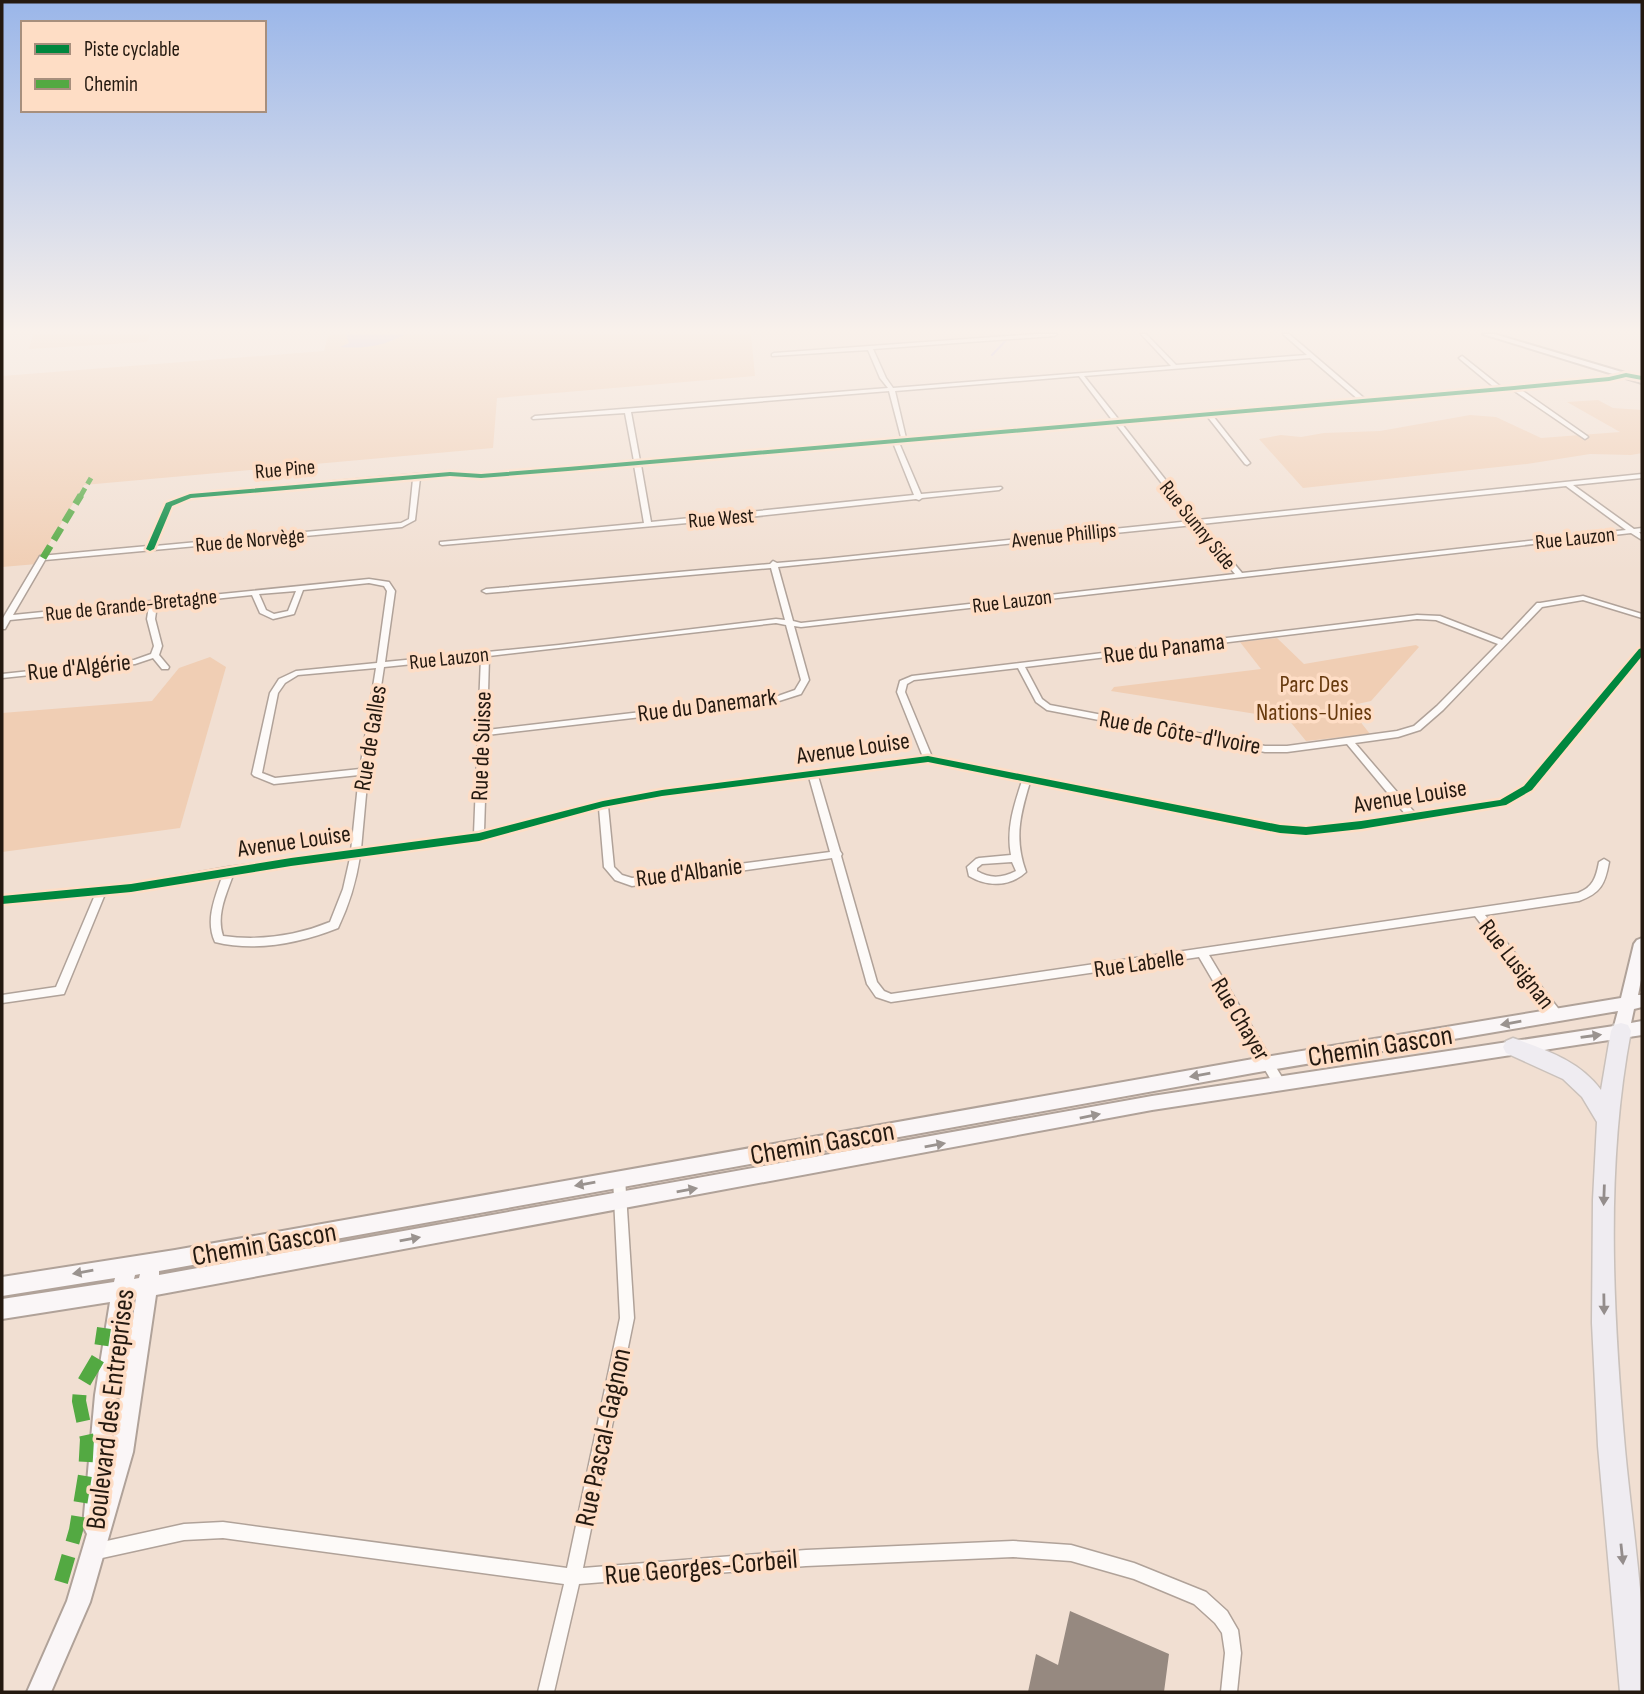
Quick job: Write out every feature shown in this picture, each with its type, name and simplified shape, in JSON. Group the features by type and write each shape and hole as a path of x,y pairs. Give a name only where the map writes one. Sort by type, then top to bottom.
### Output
{"highway":[{"path":"1620,1031 1609,1122 1604,1222 1606,1364 1635,1692"},
{"path":"1513,1047 1559,1065 1580,1079 1609,1122"}],"main road":[{"path":"1620,1031 1634,1003 1642,944"},
{"name":"Chemin Gascon","path":"2,1286 1268,1064 1634,1003"},
{"name":"Chemin Gascon","path":"2,1309 620,1202 1152,1103 1642,1028"},
{"name":"Boulevard des Entreprises","path":"39,1692 78,1602 122,1452 151,1262"},
{"name":"Boulevard des Entreprises","path":"93,1552 99,1443 121,1289 127,1265"}],"street":[{"path":"535,418 593,413"},
{"path":"629,413 648,524"},
{"path":"898,413 904,437 897,445 919,498"},
{"name":"Rue Sunny Side","path":"1109,413 1240,575"},
{"name":"Rue Pine","path":"150,549 169,505 184,497 450,474 481,476 1220,413"},
{"path":"1550,413 1585,437"},
{"path":"1209,414 1247,463"},
{"name":"Avenue Phillips","path":"486,591 1642,476"},
{"name":"Rue de Norvège","path":"7,618 43,558 402,525 412,520 417,477"},
{"path":"1566,483 1638,531 1642,538"},
{"name":"Rue West","path":"442,543 999,488"},
{"name":"Rue Lauzon","path":"364,772 274,780 257,774 274,693 282,681 296,673 776,621 799,625 1638,531"},
{"name":"Rue du Danemark","path":"482,733 779,698 798,692 805,680 773,564"},
{"name":"Rue de Grande-Bretagne","path":"7,618 369,581 386,584"},
{"name":"Rue de Galles","path":"229,871 215,922 219,939 237,942 268,940 307,934 334,925 347,899 355,853 364,772 391,591 386,584"},
{"path":"255,593 263,611 273,618 291,612 300,589"},
{"name":"Rue de Côte-d'Ivoire","path":"1021,666 1039,700 1047,706 1265,748 1349,741 1398,734 1417,728 1440,708 1540,605 1561,600 1595,600 1642,616"},
{"path":"153,603 151,619 158,646 155,655 165,667"},
{"name":"Rue du Panama","path":"928,759 901,692 903,683 912,678 1417,617 1437,618 1503,643"},
{"path":"2,627 7,618"},
{"name":"Avenue Louise","path":"2,900 142,887 229,871 478,837 603,804 662,793 928,759 1294,831 1361,825 1502,803 1516,797 1528,788 1642,651"},
{"name":"Rue de Suisse","path":"478,837 485,654"},
{"name":"Rue d'Algérie","path":"2,676 135,662 155,655"},
{"path":"1349,741 1412,816"},
{"name":"Rue Labelle","path":"813,774 872,984 880,994 891,998 1579,897 1593,892 1600,885 1604,862"},
{"path":"1014,858 1013,824 1027,778"},
{"name":"Rue d'Albanie","path":"603,804 609,867 614,875 632,882 837,854"},
{"path":"2,999 60,991 102,890"},
{"name":"Rue Lusignan","path":"1477,912 1557,1015"},
{"name":"Rue Chayer","path":"1203,954 1279,1083"},
{"name":"Rue Pascal-Gagnon","path":"546,1692 627,1318 619,1178"},
{"name":"Rue Georges-Corbeil","path":"93,1552 184,1532 223,1530 573,1577 819,1557 1013,1549 1070,1553 1134,1571 1200,1598 1221,1617 1230,1630 1233,1653 1229,1692"}],"green space":[{"path":"2,413 496,413 493,448 84,485 37,564 2,567"},
{"path":"1587,413 1642,413 1642,453 1590,454 1527,464 1303,488 1259,439 1281,435 1301,437 1324,433 1380,431 1470,415 1496,417 1541,438 1620,432"},
{"name":"Parc Des Nations-Unies","path":"1277,638 1304,664 1416,645 1419,647 1371,701 1348,706 1370,734 1306,741 1288,719 1111,691 1114,687 1261,669 1240,642"},
{"path":"210,657 226,667 180,828 2,852 2,713 152,701 179,668"}],"building":[{"path":"1070,1611 1169,1654 1164,1692 1028,1692 1036,1654 1058,1665"}],"marked path":[{"path":"43,558 91,478"},
{"path":"61,1582 76,1530 87,1457 86,1428 79,1401 80,1389 100,1355 104,1328"}],"cycle path":[{"path":"150,549 169,505 190,496 450,474 481,476 1221,413"},
{"path":"2,900 131,888 291,862 479,837 603,804 662,793 928,759 1280,829 1306,831 1361,825 1502,803 1528,788 1642,651"}]}
